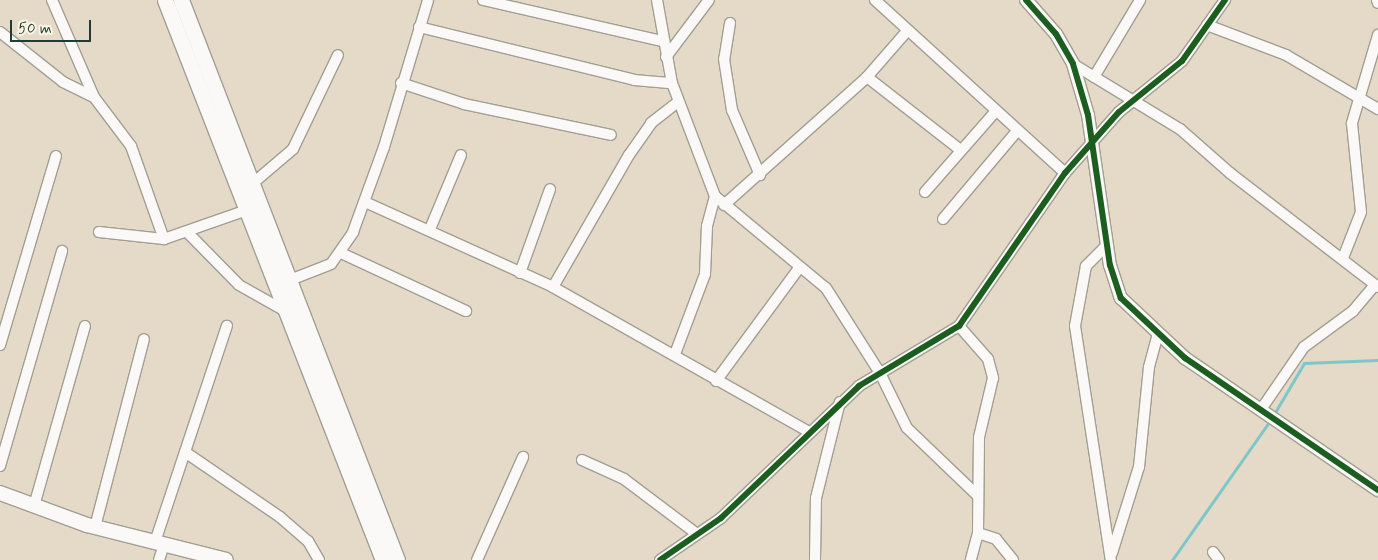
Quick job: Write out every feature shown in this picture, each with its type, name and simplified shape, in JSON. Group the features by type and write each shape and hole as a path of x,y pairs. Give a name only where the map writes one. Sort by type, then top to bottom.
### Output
{"main road":[{"path":"165,0 252,184 254,208 290,280 397,560"},
{"path":"181,0 202,76 254,208 288,312 383,560"},
{"path":"0,493 95,527 226,560"}],"street":[{"path":"52,0 94,96 131,146 164,239"},
{"path":"290,280 331,264 342,253 365,202 428,0"},
{"path":"483,0 662,41"},
{"path":"657,0 662,41 672,83 715,196 832,296 880,373 907,428 977,495"},
{"path":"666,57 709,0"},
{"path":"875,0 995,112 1064,173"},
{"path":"1026,0 1056,34 1073,64 1092,139 1107,244 1121,298 1185,358 1283,423 1378,490"},
{"path":"1094,77 1140,0"},
{"path":"660,560 721,518 841,400 880,373 958,326 1064,173 1092,139 1133,100 1168,75 1225,0"},
{"path":"730,23 724,59 732,110 760,175"},
{"path":"1206,25 1286,55 1360,96 1378,109"},
{"path":"419,27 634,80 672,83"},
{"path":"724,205 760,175 867,77 908,30"},
{"path":"0,32 62,82 94,96"},
{"path":"1343,258 1361,212 1352,123 1378,34"},
{"path":"252,184 293,149 338,55"},
{"path":"1073,64 1180,129 1230,173 1343,258 1376,286 1353,312 1304,347 1265,411"},
{"path":"867,77 959,149"},
{"path":"401,83 464,104 611,134"},
{"path":"553,287 630,155 651,123 678,102"},
{"path":"925,192 959,149 995,112"},
{"path":"943,219 1017,131"},
{"path":"430,229 461,155"},
{"path":"0,345 56,156"},
{"path":"520,273 550,189"},
{"path":"675,354 705,274 706,226 715,196"},
{"path":"365,202 430,229 553,287 675,354 716,381 809,432"},
{"path":"99,232 164,239 254,208"},
{"path":"187,232 239,284 288,312"},
{"path":"1107,244 1086,266 1075,326 1110,558"},
{"path":"0,466 62,251"},
{"path":"342,253 466,312"},
{"path":"716,381 800,268"},
{"path":"34,506 84,326"},
{"path":"159,560 160,544 185,452 227,326"},
{"path":"958,326 988,359 993,378 979,438 978,533 971,560"},
{"path":"1110,558 1139,467 1148,367 1158,333"},
{"path":"95,527 144,339"},
{"path":"815,560 816,498 841,400"},
{"path":"185,452 280,517 308,541 319,560"},
{"path":"477,560 522,457"},
{"path":"582,460 631,484 697,534"},
{"path":"978,533 996,539 1013,560"}],"waterway":[{"path":"1274,414 1304,363 1378,360"},
{"path":"1172,560 1271,419"}],"cycle path":[{"path":"1026,0 1056,34 1073,64 1088,115 1110,265 1121,298 1185,358 1378,490"},
{"path":"660,560 721,518 859,386 959,326 1065,173 1119,112 1182,61 1225,0"}]}
